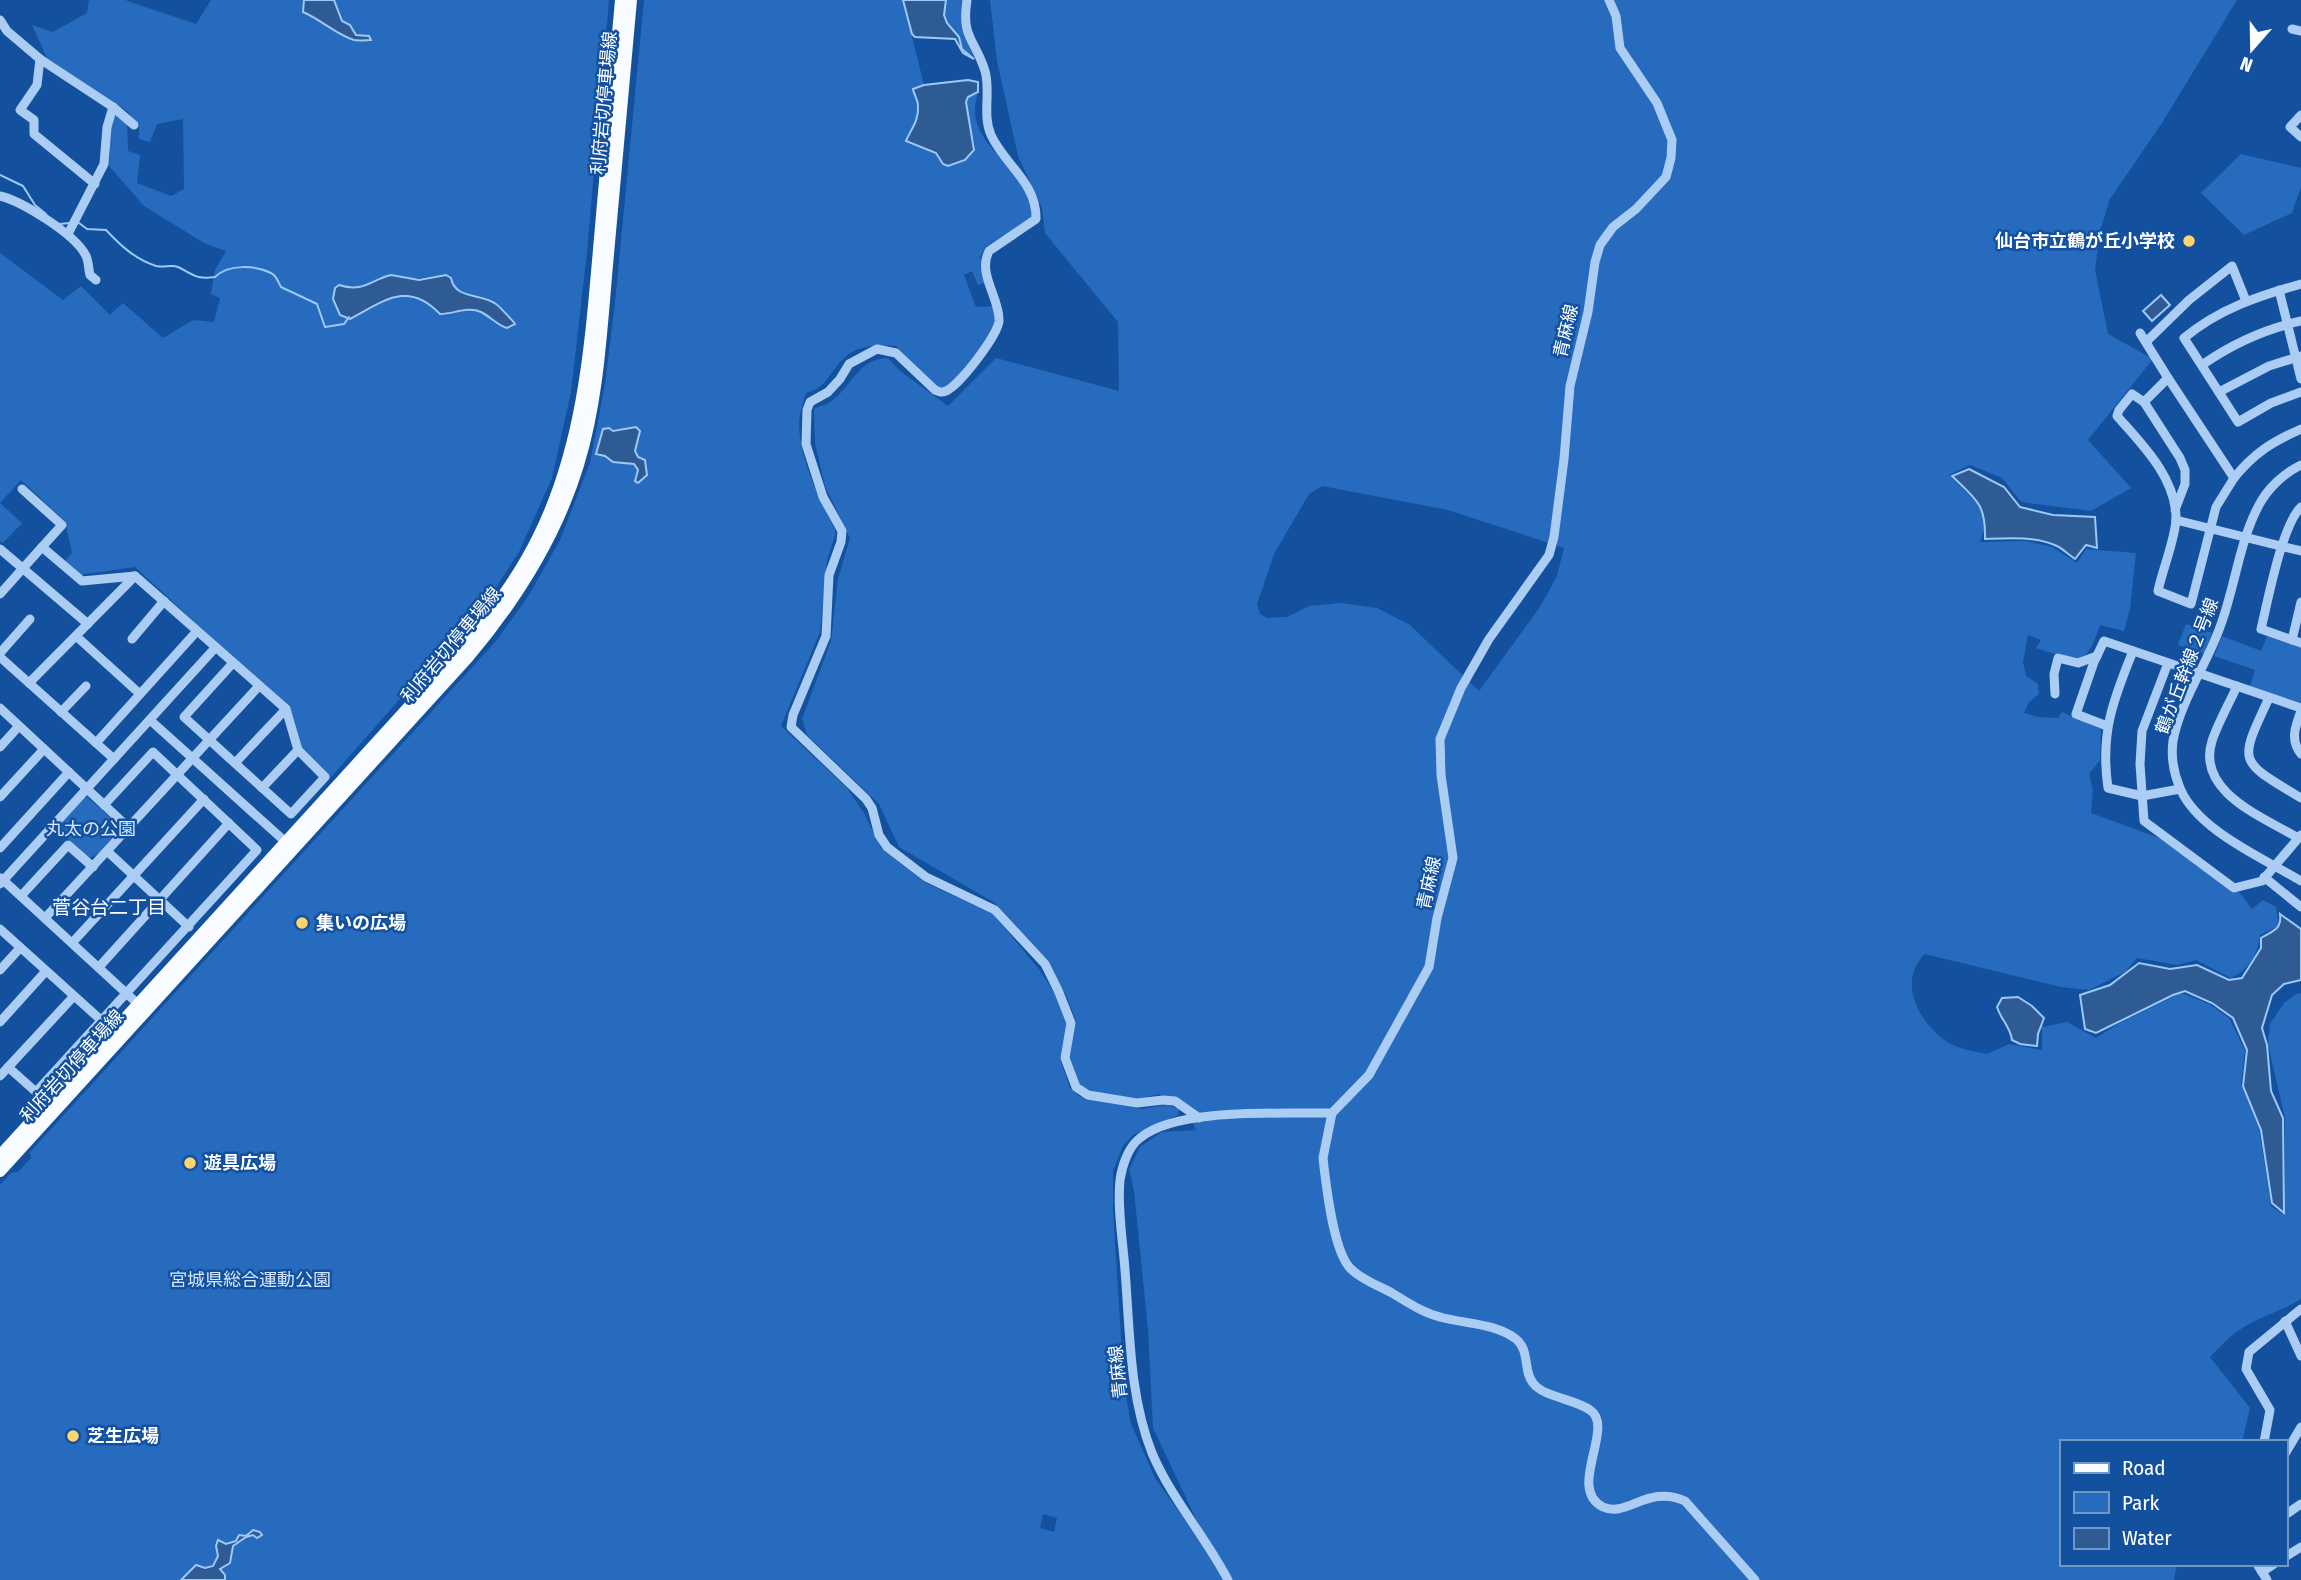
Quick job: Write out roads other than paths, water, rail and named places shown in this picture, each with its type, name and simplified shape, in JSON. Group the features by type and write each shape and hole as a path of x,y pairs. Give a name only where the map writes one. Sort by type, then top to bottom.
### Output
{"main road":[{"name":"利府岩切停車場線","path":"5,1151 290,846 487,618 515,579 538,538 568,464 589,360 621,0"},
{"name":"利府岩切停車場線","path":"0,1171 5,1151 138,1004 422,709 496,624 525,581 548,539 578,465 598,361 631,0"}],"street":[{"path":"967,0 964,17 966,30 986,72 987,122 991,135 1027,185 1036,210 1036,219 989,251 986,256 986,274 998,307 999,324 980,356 949,390 935,390 896,354 877,349 849,364 828,392 810,402 806,418 806,444 823,497 842,531 841,542 829,575 826,636 793,715 791,727 866,799 872,808 879,835 887,847 926,877 995,910 1045,964 1071,1023 1065,1058 1076,1087 1088,1095 1137,1103 1175,1101 1199,1118"},
{"name":"青麻線","path":"1228,1580 1216,1557 1163,1477 1138,1410 1131,1353 1120,1199 1123,1165 1138,1139 1167,1123 1250,1114 1332,1113 1369,1075 1429,967 1437,918 1453,858 1441,775 1440,739 1461,688 1489,639 1549,555 1554,537 1564,459 1570,386 1588,312 1595,261 1600,245 1614,227 1636,209 1666,177 1671,158 1672,140 1657,103 1620,48 1616,16 1609,0"},
{"path":"0,20 7,31 40,59 113,107 134,125"},
{"path":"40,59 37,85 20,110 34,120 34,134 94,184"},
{"path":"73,227 104,164 107,127 113,107"},
{"path":"2301,115 2290,127 2301,137"},
{"path":"0,196 73,227 87,257 90,275 96,280"},
{"path":"2146,342 2189,300 2232,266 2246,301"},
{"path":"2301,284 2246,301 2201,323 2184,338 2238,422 2271,403 2301,392"},
{"path":"2279,290 2298,356 2301,379"},
{"path":"2202,365 2237,343 2301,321"},
{"path":"2140,333 2234,478"},
{"path":"2219,392 2269,366 2298,356"},
{"path":"2144,402 2168,378"},
{"path":"2176,515 2166,479 2118,416 2119,410 2132,394 2144,402 2185,470 2185,484 2158,592 2191,604 2216,507 2234,478 2246,463 2268,444 2301,429"},
{"name":"鶴が丘幹線２号線","path":"2301,465 2276,482 2260,504 2221,624 2178,724 2173,744 2174,768 2180,789 2191,808 2206,825 2301,881"},
{"path":"0,594 62,524 22,489"},
{"path":"2301,507 2284,533 2261,629 2297,641 2301,602"},
{"path":"2176,515 2210,528 2301,551"},
{"path":"42,547 82,581 135,576 286,709 298,750 325,777 291,814 184,717 233,663"},
{"path":"0,549 88,624"},
{"path":"29,683 135,576"},
{"path":"132,639 164,601"},
{"path":"30,619 0,655 114,759"},
{"path":"96,743 197,631"},
{"path":"76,636 140,694"},
{"path":"2107,726 2076,714 2104,641 2301,710 2293,735 2296,748 2301,754"},
{"path":"138,1004 1,880 215,648"},
{"path":"2133,651 2107,726 2104,764 2108,788 2142,796 2180,789"},
{"path":"2055,694 2054,674 2057,658 2078,663 2097,656"},
{"path":"2168,663 2142,731 2144,821 2234,888 2262,881 2300,837 2222,790 2212,776 2209,760 2212,741 2237,686"},
{"path":"61,712 86,686"},
{"path":"45,918 259,686"},
{"path":"2269,698 2250,740 2248,754 2261,774 2301,798"},
{"path":"0,708 129,828"},
{"path":"235,763 286,709"},
{"path":"150,720 290,846"},
{"path":"0,747 19,726"},
{"path":"0,797 44,749"},
{"path":"262,788 298,750"},
{"path":"8,1067 36,1092 257,850 153,752 104,805"},
{"path":"0,848 69,772"},
{"path":"72,943 204,799"},
{"path":"99,967 229,823"},
{"path":"21,897 68,845 93,867"},
{"path":"107,851 189,927"},
{"path":"2264,877 2301,907"},
{"path":"0,929 101,1020"},
{"path":"0,970 20,948"},
{"path":"0,1022 46,971"},
{"path":"0,1076 74,996"},
{"path":"1332,1113 1323,1158 1324,1167 1340,1252 1351,1269 1438,1317 1490,1327 1517,1340 1524,1350 1529,1378 1534,1385 1580,1404 1593,1411 1598,1418 1599,1427 1590,1470 1590,1486 1596,1502 1603,1507 1618,1509 1644,1499 1676,1497 1685,1502 1755,1580"},
{"path":"2264,1440 2270,1410 2246,1369 2249,1352 2301,1309"},
{"path":"2285,1321 2301,1356"},
{"path":"2287,1451 2301,1427"}],"water":[{"path":"304,0 334,0 342,21 350,25 356,35 369,36 371,40 348,38 303,12"},
{"path":"903,0 946,0 944,15 947,23 959,37 962,49 974,59 963,53 955,39 915,37"},
{"path":"968,80 978,82 978,92 968,97 966,102 974,150 965,160 948,166 943,164 936,153 906,141 918,111 913,89 924,85"},
{"path":"391,275 419,280 446,275 463,293 496,304 515,324 507,328 476,310 440,314 417,298 406,296 385,301 350,319 340,315 333,299 335,288 339,285 361,287"},
{"path":"2161,295 2170,305 2152,321 2143,311"},
{"path":"636,427 640,431 635,451 638,457 645,460 647,475 638,483 635,481 638,470 634,464 613,462 596,454 603,429 609,428 613,431"},
{"path":"1969,469 2004,487 2020,507 2053,515 2095,517 2097,548 2086,545 2075,559 2057,546 2040,541 2021,538 1985,539 1984,518 1978,503 1952,476"},
{"path":"2280,914 2301,929 2301,980 2284,984 2272,995 2262,1028 2267,1045 2271,1091 2283,1118 2284,1213 2272,1203 2261,1130 2243,1086 2247,1050 2233,1018 2212,1003 2185,991 2096,1033 2085,1029 2080,995 2110,985 2139,963 2170,969 2197,965 2229,980 2242,978 2261,948 2261,938 2278,927"},
{"path":"2018,997 2044,1018 2037,1046 2012,1040 1997,1007 2002,998"},
{"path":"253,1530 262,1535 257,1538 253,1535 246,1537 233,1546 230,1563 220,1569 225,1580 181,1580 196,1565 205,1568 213,1566 218,1556 218,1540 226,1544 236,1541 239,1535 246,1536"}],"waterway":[{"path":"0,175 23,186 35,205 46,214"},
{"path":"59,224 70,223"},
{"path":"79,223 87,229 106,230 141,260 156,266 175,266 203,278 215,277 227,270 242,267 271,273 281,287 317,304 325,327 344,324 349,317"}],"place":[{"name":"仙台市立鶴が丘小学校","path":"2189,241"},
{"name":"集いの広場","path":"302,923"},
{"name":"遊具広場","path":"190,1163"},
{"name":"芝生広場","path":"73,1436"}],"district":[{"name":"菅谷台二丁目","path":"109,907"}],"park label":[{"name":"丸太の公園","path":"91,829"},
{"name":"宮城県総合運動公園","path":"250,1280"}]}
